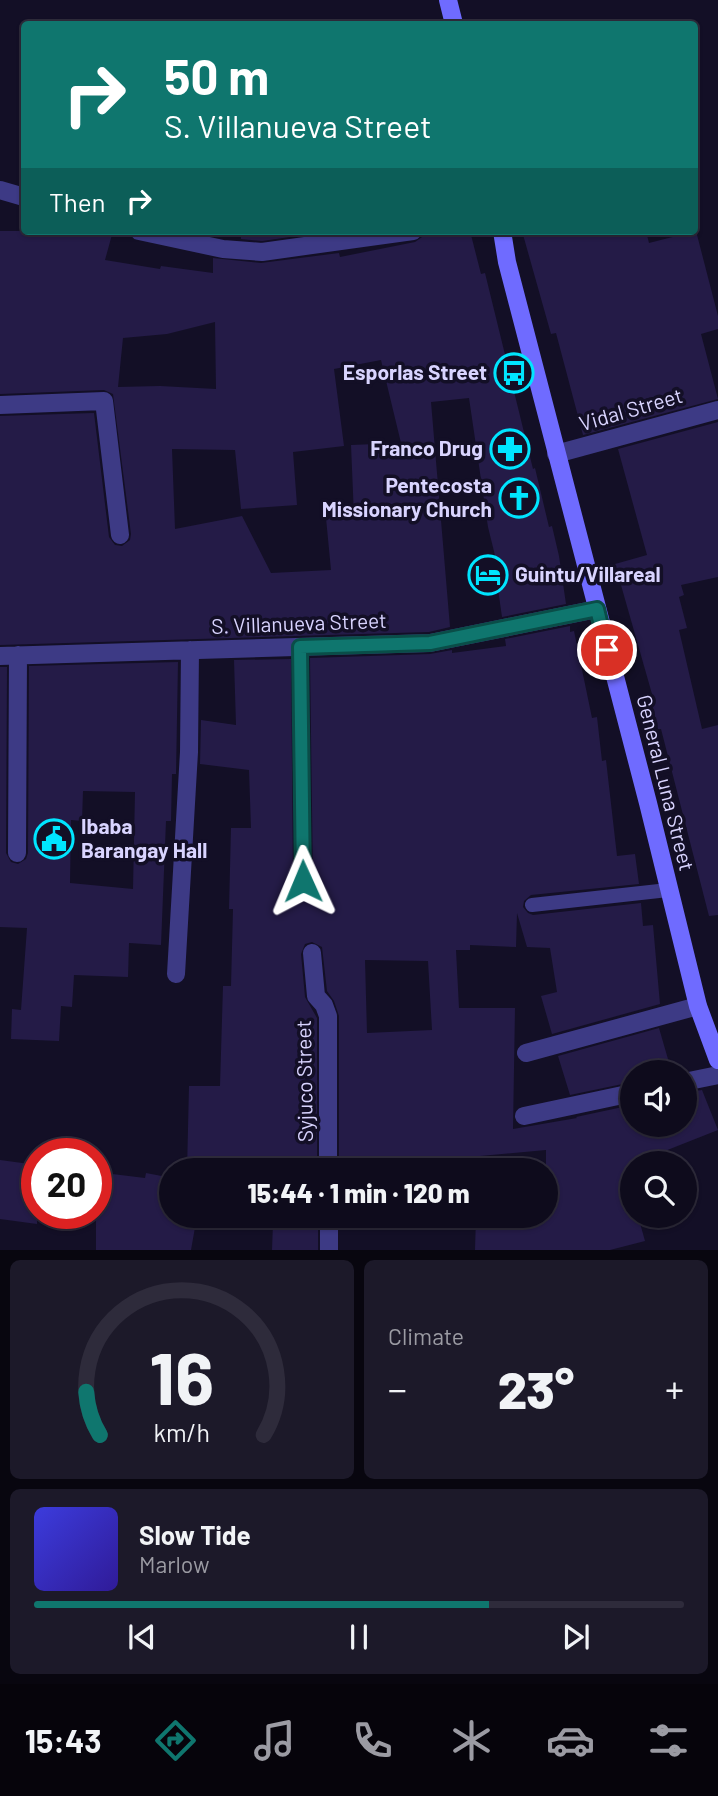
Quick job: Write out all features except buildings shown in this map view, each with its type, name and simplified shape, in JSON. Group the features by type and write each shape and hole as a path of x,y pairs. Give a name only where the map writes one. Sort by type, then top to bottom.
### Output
{"main road":[{"path":"448,0 453,21"},
{"name":"General Luna Street","path":"503,235 556,454 648,803 698,1006 718,1060"}],"street":[{"path":"0,190 21,196"},
{"path":"158,235 261,253 385,235"},
{"path":"0,405 104,401 120,535"},
{"name":"Vidal Street","path":"556,454 718,410"},
{"name":"S. Villanueva Street","path":"9,655 430,643 597,609"},
{"path":"176,974 189,752 190,650"},
{"path":"9,655 17,853"},
{"name":"Syjuco Street","path":"312,953 316,996 324,1004 328,1016 328,1158"},
{"path":"526,1053 698,1006"},
{"path":"697,1079 718,1075"},
{"path":"524,1116 620,1096"},
{"path":"329,1228 329,1250"}],"lane":[{"path":"300,647 303,881"},
{"path":"532,905 668,890"}],"place":[{"name":"Esporlas Street","path":"514,373"},
{"name":"Franco Drug","path":"510,449"},
{"name":"Pentecosta Missionary Church","path":"519,498"},
{"name":"Guintu/Villareal","path":"488,575"},
{"name":"Ibaba Barangay Hall","path":"54,839"}],"route":[{"path":"303,881 300,647 430,643 597,609 607,650"}]}
